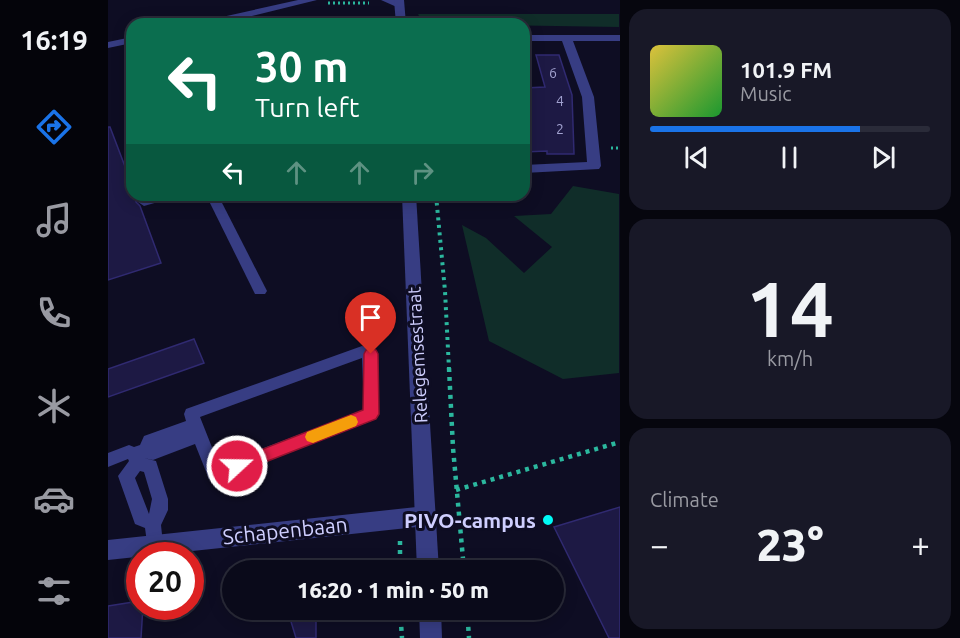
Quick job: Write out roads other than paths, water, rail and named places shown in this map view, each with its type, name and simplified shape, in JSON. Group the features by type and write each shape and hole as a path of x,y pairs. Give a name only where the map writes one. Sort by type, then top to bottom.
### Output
{"street":[{"path":"231,18 312,0"},
{"path":"381,3 399,2 400,18"},
{"path":"530,38 620,38"},
{"path":"530,170 594,166 588,97 566,38"},
{"path":"108,45 126,41"},
{"name":"Relegemsestraat","path":"409,201 428,560"},
{"name":"Schapenbaan","path":"108,550 153,534 426,516"},
{"path":"430,620 431,638"}],"lane":[{"path":"215,201 260,291"},
{"path":"362,352 371,354 371,414 215,474 198,430 191,414 362,352"},
{"path":"153,534 141,518 126,476 139,456 153,453 198,430"},
{"path":"108,460 129,452 139,456 150,466 160,499 160,510 153,534"}],"place":[{"name":"PIVO-campus","path":"548,520"}]}
